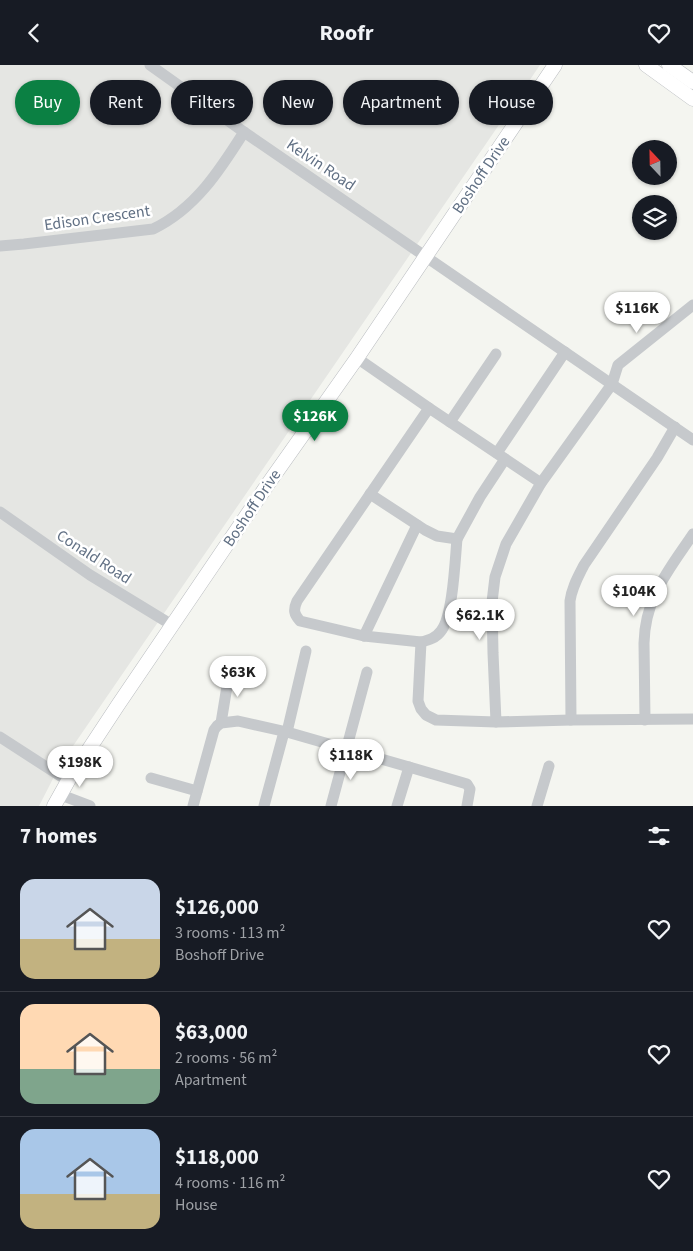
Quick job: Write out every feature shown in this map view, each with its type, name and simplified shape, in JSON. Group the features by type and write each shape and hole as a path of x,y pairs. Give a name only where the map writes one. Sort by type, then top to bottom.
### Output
{"main road":[{"name":"Boshoff Drive","path":"57,801 68,781 172,625 357,358 555,65"},
{"path":"646,65 693,99"},
{"path":"669,65 693,82"}],"street":[{"name":"Kelvin Road","path":"150,65 244,132 693,440"},
{"name":"Edison Crescent","path":"0,246 24,245 153,229 170,220 210,182 244,132"},
{"path":"496,722 492,602 495,577 506,544 541,483 612,384 618,365 693,305"},
{"path":"429,408 296,601 295,615 300,621 364,636 421,642 431,639 442,630 451,602 457,539 501,456 565,352"},
{"path":"450,422 496,353"},
{"path":"357,358 541,483"},
{"path":"571,719 570,601 575,581 657,458 675,427"},
{"path":"370,494 437,536 457,539"},
{"name":"Conald Road","path":"0,512 90,575 172,625"},
{"path":"364,636 417,525"},
{"path":"645,720 644,633 648,610 662,580 693,534"},
{"path":"421,642 418,701 426,715 436,720 496,722 571,719 693,719"},
{"path":"264,806 306,651"},
{"path":"221,723 230,668"},
{"path":"331,806 367,672"},
{"path":"193,806 214,730 221,723 238,721 285,732 466,784 470,789 466,806"},
{"path":"0,737 68,781"},
{"path":"537,806 549,766"},
{"path":"397,806 409,767"},
{"path":"151,778 197,791"},
{"path":"57,801 90,806"}],"shaded area":[{"path":"0,65 540,65 530,80 469,80 469,125 499,125 60,765 39,806 0,806"}]}
